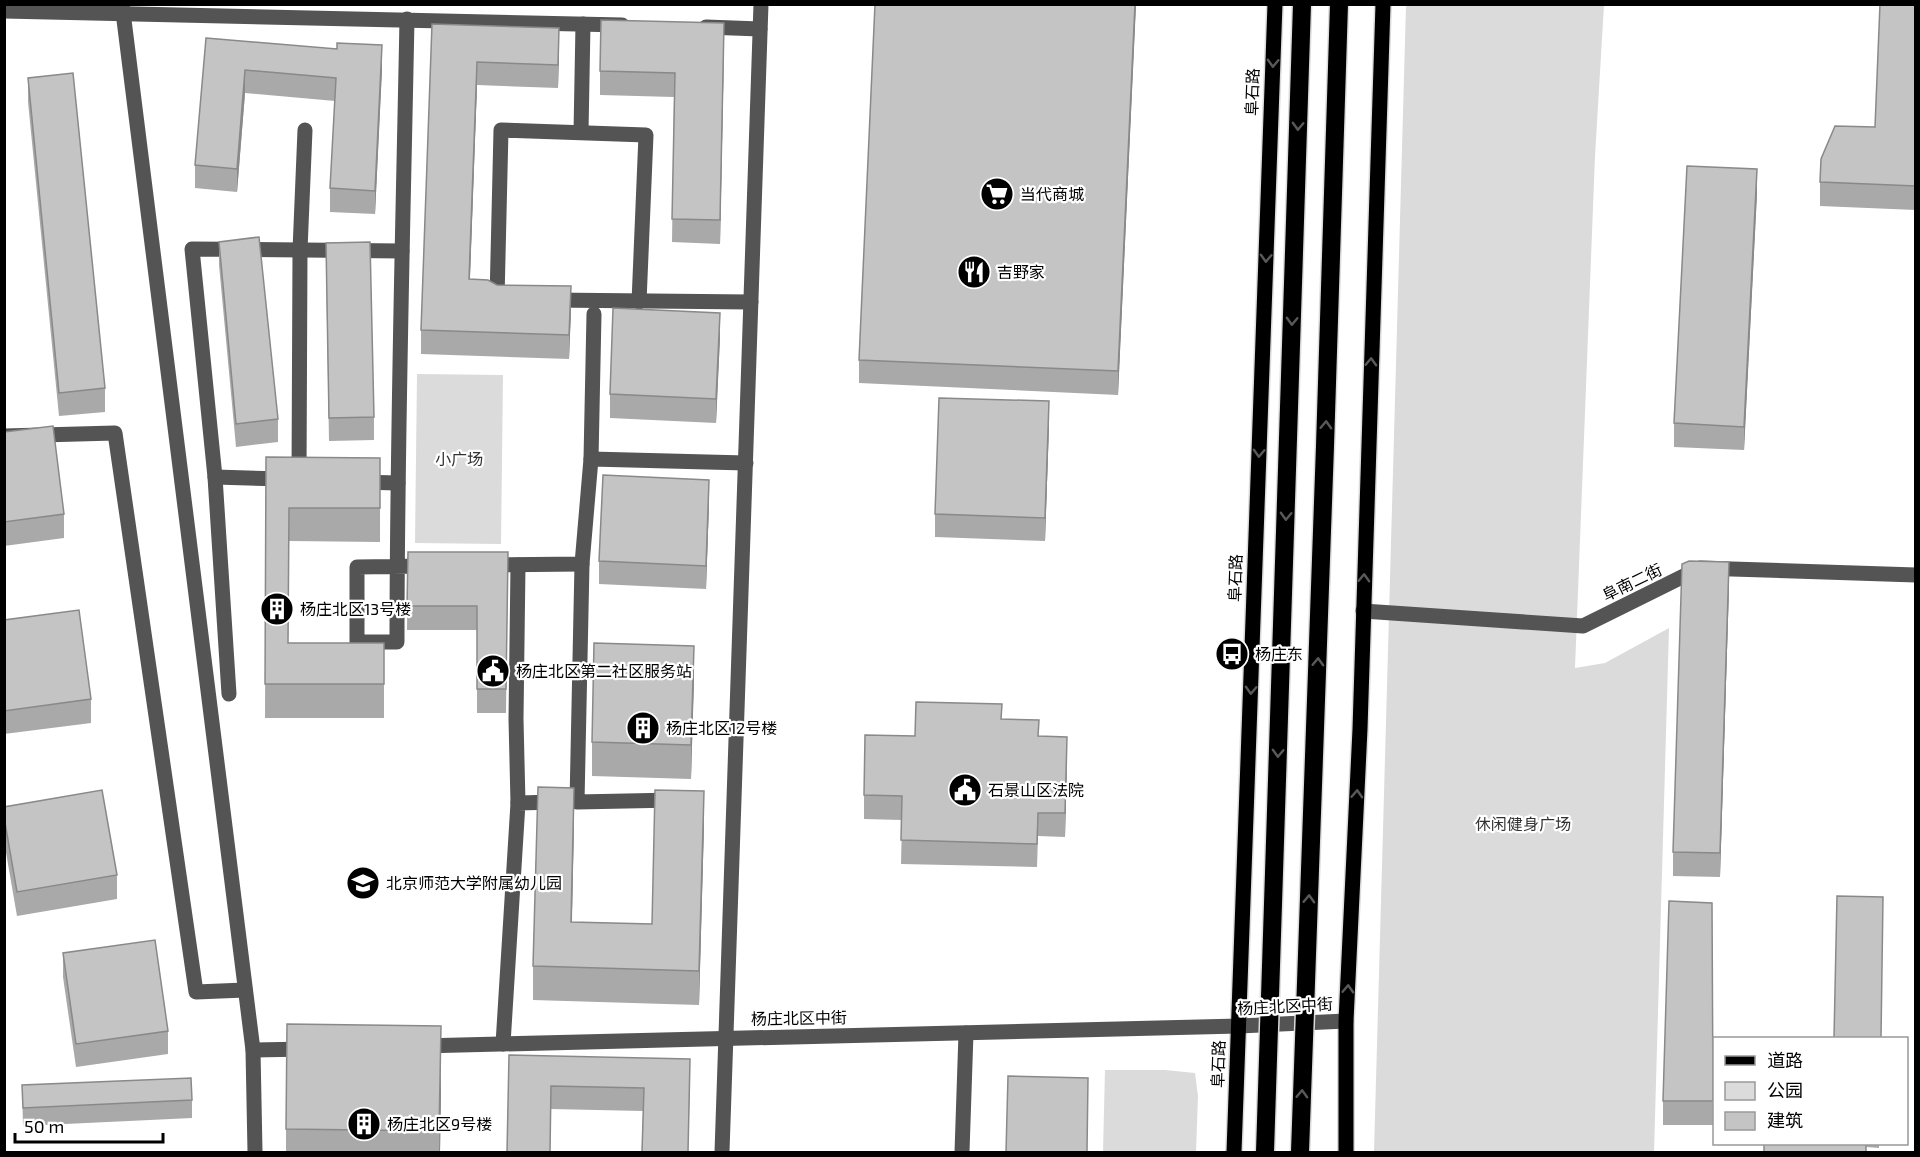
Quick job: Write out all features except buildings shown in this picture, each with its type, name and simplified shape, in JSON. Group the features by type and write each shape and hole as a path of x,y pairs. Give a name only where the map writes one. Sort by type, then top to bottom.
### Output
{"highway":[{"path":"1265,1152 1302,4"},
{"path":"1300,1152 1326,446 1339,4"}],"main road":[{"name":"阜石路","path":"1234,1152 1275,4"},
{"path":"1346,1152 1346,1021 1364,611 1383,4"}],"street":[{"path":"722,1152 761,4"},
{"path":"122,10 253,1050 255,1152"},
{"path":"4,11 122,10 642,26"},
{"path":"406,19 398,483 397,566 397,642 357,642 357,567 397,566 441,566"},
{"path":"581,132 584,24"},
{"path":"689,27 760,29"},
{"path":"215,477 305,480 300,250 305,130"},
{"path":"639,302 646,135 501,130 497,299 639,302 751,302"},
{"path":"229,694 215,477 192,249 402,251"},
{"path":"576,802 582,564 591,459 594,314"},
{"path":"4,436 115,433 196,992 245,990"},
{"path":"591,459 746,463"},
{"path":"343,481 398,483"},
{"path":"474,565 582,564"},
{"path":"502,1044 518,802 516,719 518,565"},
{"name":"阜南二街","path":"1364,611 1583,626 1700,568 1916,574"},
{"path":"518,802 692,800"},
{"name":"杨庄北区中街","path":"407,1046 1239,1026 1346,1021"},
{"path":"963,1152 966,1033"},
{"path":"253,1050 324,1049"}],"green space":[{"name":"休闲健身广场","path":"1406,5 1604,5 1595,156 1575,668 1605,663 1669,628 1654,1152 1374,1152"},
{"name":"小广场","path":"417,374 503,375 501,544 415,543"},
{"path":"1105,1070 1165,1070 1195,1073 1198,1096 1196,1152 1103,1152"}],"place":[{"name":"当代商城","path":"997,194"},
{"name":"吉野家","path":"974,272"},
{"name":"杨庄北区13号楼","path":"277,609"},
{"name":"杨庄东","path":"1232,654"},
{"name":"杨庄北区第二社区服务站","path":"493,671"},
{"name":"杨庄北区12号楼","path":"643,728"},
{"name":"石景山区法院","path":"965,790"},
{"name":"北京师范大学附属幼儿园","path":"363,883"},
{"name":"杨庄北区9号楼","path":"364,1124"}]}
